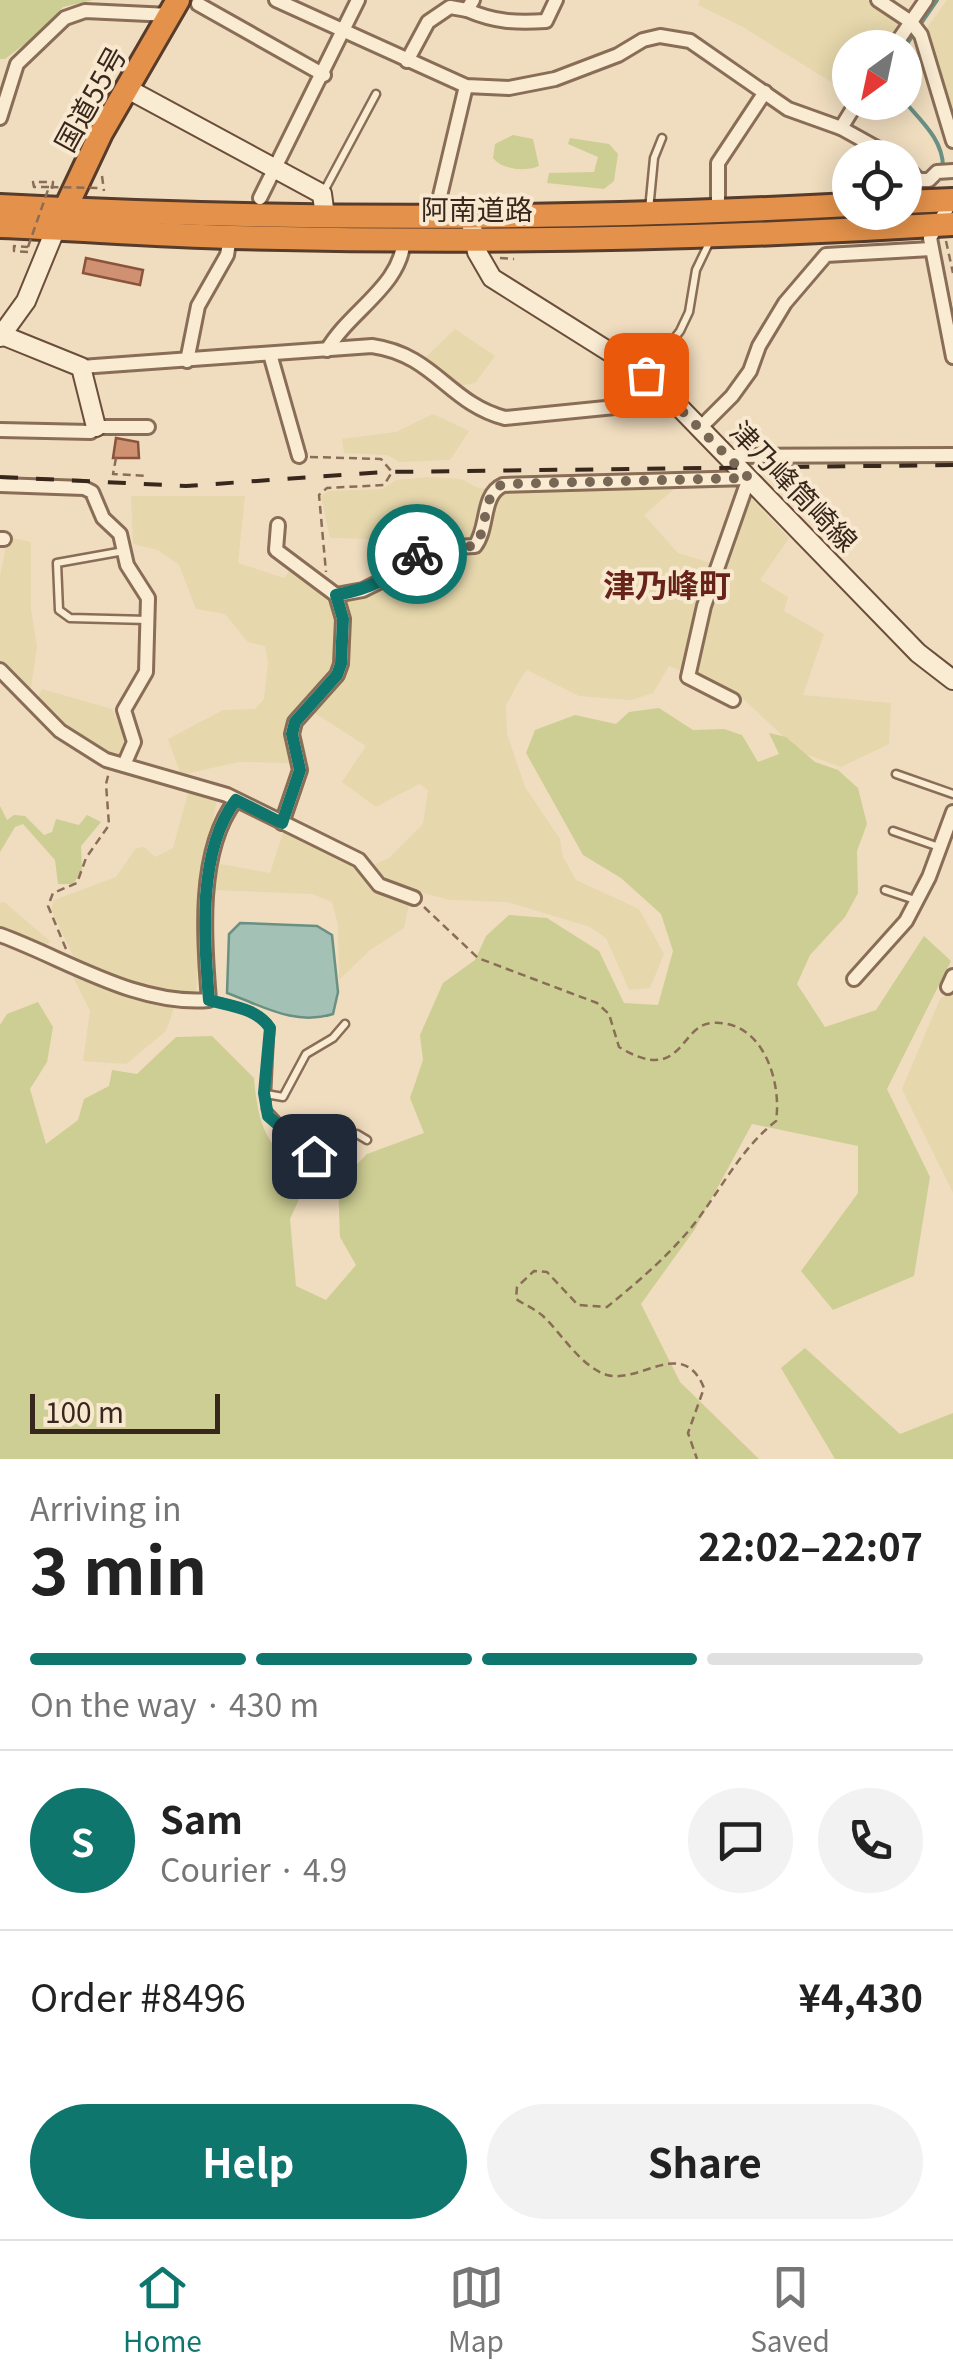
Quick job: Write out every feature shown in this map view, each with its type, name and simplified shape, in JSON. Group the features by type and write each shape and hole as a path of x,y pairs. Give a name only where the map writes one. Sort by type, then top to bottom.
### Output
{"highway":[{"name":"国道55号","path":"54,199 98,184 126,88 182,6"},
{"name":"阿南道路","path":"0,206 54,199 324,205 435,217 472,228 714,224 832,208"},
{"name":"阿南道路","path":"0,226 54,199 230,237 404,238 472,228 648,215 826,244 947,234"},
{"path":"922,201 953,199"}],"main road":[{"path":"126,88 277,169 324,205"},
{"path":"54,199 26,301 1,336 81,367 96,427"},
{"name":"津乃峰筒崎線","path":"472,228 483,267 504,288 618,354 646,375 918,653 953,680"}],"street":[{"path":"276,0 466,86 509,88 556,78 660,36 690,41 800,115 841,128 863,140"},
{"path":"260,198 358,0"},
{"path":"406,62 428,22 450,7 470,5 494,22 546,21 556,0"},
{"path":"878,0 915,28 946,87 953,141"},
{"path":"915,28 926,0"},
{"path":"0,118 17,64 65,18 85,12 182,6 324,75"},
{"path":"435,217 466,86"},
{"path":"714,224 718,162 765,92"},
{"path":"841,128 846,120"},
{"path":"922,180 948,171"},
{"path":"953,199 947,234 930,238 953,352"},
{"path":"186,360 198,306 227,255 230,237"},
{"path":"327,350 396,270 404,254 404,238"},
{"path":"701,427 750,371 759,346 826,244 931,249"},
{"path":"81,367 372,346 396,350 424,364 472,405 505,418 675,401"},
{"path":"270,354 299,456"},
{"path":"0,430 91,432 96,427 148,427"},
{"path":"728,456 953,455"},
{"path":"331,592 363,590 399,572 416,554 434,548 475,546 484,535 488,500 494,489 503,484 749,478 704,606 688,677 733,700"},
{"path":"0,484 84,488 92,492 103,518 120,534 132,574 145,588 150,620 146,672 124,710 134,742 118,763"},
{"path":"278,525 276,550 331,592 343,619 337,675 295,722 292,734 300,770 282,823"},
{"path":"0,670 60,731 118,763 236,800 360,860 379,885 414,898"},
{"path":"0,935 70,965 172,998 209,1000 204,912 224,815 236,800"},
{"path":"854,980 896,934 916,900 953,812"}],"lane":[{"path":"324,205 376,94"},
{"path":"648,215 654,158 662,138"},
{"path":"646,375 685,321 696,270 714,224"},
{"path":"124,552 57,563 59,610 70,618 150,620"},
{"path":"896,774 953,794"},
{"path":"894,831 940,848"},
{"path":"885,890 916,900"},
{"path":"209,1000 248,1010 264,1019 270,1028 264,1093 268,1116 296,1138 306,1153 324,1154 357,1134 368,1140"},
{"path":"264,1093 283,1097 306,1054 333,1038 345,1024"}],"path":[{"path":"29,252 14,250 14,246 28,247 54,199 98,184"},
{"path":"35,190 54,199 98,184"},
{"path":"947,234 953,250"},
{"path":"947,234 953,273"},
{"path":"299,456 382,458 392,472 384,485 327,488 319,495 331,592"},
{"path":"116,458 112,474 148,476"},
{"path":"70,965 61,932 48,906 53,892 77,883 86,858 108,825 106,784 118,763"},
{"path":"414,898 478,958 597,1003 609,1014 619,1047 639,1059 666,1058 687,1044 697,1029 711,1023 734,1028 752,1038 766,1055 779,1101 776,1121 750,1142 696,1222 639,1282 607,1307 578,1305 547,1272 534,1272 517,1288 516,1300 540,1314 588,1363 606,1374 631,1375 665,1362 685,1366 699,1376 704,1388 688,1433 697,1459"}],"shaded area":[{"path":"700,0 867,0 902,24 898,30 832,30 832,83 743,27 698,5"},
{"path":"947,0 953,0 953,123 926,29"},
{"path":"455,329 495,356 475,383 459,386 426,357"},
{"path":"433,414 469,431 450,460 399,462 387,455 344,453 342,439 396,432"},
{"path":"461,479 478,488 500,490 665,486 674,489 644,515 678,553 721,566 748,495 789,538 760,580 788,597 784,611 824,634 803,695 891,703 889,744 841,767 800,752 738,694 669,666 653,693 631,700 579,696 527,670 506,705 507,734 525,787 560,839 563,857 576,880 639,909 664,954 650,988 629,990 606,938 590,927 507,902 450,900 412,890 404,928 370,950 339,980 338,925 332,902 312,894 214,890 220,864 270,873 284,830 361,870 389,858 423,824 428,790 419,784 376,807 342,782 366,746 302,705 284,731 290,763 238,762 181,775 168,739 223,710 255,709 264,699 268,662 265,646 248,642 225,614 196,609 179,565 158,550 133,544 131,496 245,496 238,563 284,578 290,570 330,598 379,588 373,539 330,538 321,496 329,491 382,489 396,480"},
{"path":"8,537 31,542 31,609 37,646 31,688 0,663 0,576"},
{"path":"42,689 112,709 126,740 118,758 68,729 41,703 38,697"},
{"path":"189,790 217,799 204,867 196,993 165,990 108,975 73,956 51,909 54,900 116,877 136,848 144,847 155,857 173,848"},
{"path":"4,902 49,943 43,946 0,928 0,903"},
{"path":"240,923 317,926 332,935 338,992 333,1014 292,1016 227,993 229,934"},
{"path":"70,971 175,1005 166,1031 126,1064 83,1061 90,1011"},
{"path":"953,992 953,1193 902,1089 940,999"}],"green space":[{"path":"0,0 93,0 63,7 38,34 0,59"},
{"path":"513,135 533,139 539,166 514,169 493,158 495,144"},
{"path":"570,138 609,144 618,154 614,181 604,189 547,183 549,173 594,172 598,157 568,144"},
{"path":"659,708 693,730 724,729 742,735 758,762 779,754 769,733 786,737 815,762 838,770 858,788 867,824 857,851 858,893 845,917 810,955 797,984 825,1027 876,1010 924,936 951,961 887,1089 930,1177 914,1276 833,1310 801,1271 858,1193 858,1146 752,1124 695,1229 641,1304 680,1382 759,1459 0,1459 0,1025 7,1014 38,1002 53,1027 47,1062 30,1089 46,1144 78,1120 84,1099 109,1086 112,1070 137,1074 176,1037 212,1036 254,1078 259,1113 268,1137 306,1184 290,1219 296,1286 326,1300 356,1265 340,1237 338,1184 367,1154 424,1133 410,1098 423,1060 420,1035 443,983 475,960 486,936 509,915 547,918 599,951 624,1003 658,1005 673,951 661,914 621,878 583,855 526,753 535,730 575,715 616,724 629,712"},
{"path":"0,806 7,820 14,815 25,816 44,835 52,832 56,819 79,825 87,815 101,822 81,846 82,871 73,884 58,884 55,860 23,824 15,827 0,852"},
{"path":"805,1348 900,1434 953,1413 953,1459 835,1459 781,1368"}],"building":[{"path":"86,258 143,270 140,285 83,273"},
{"path":"116,438 138,442 139,458 113,458"}],"waterway":[{"path":"916,30 937,0"},
{"path":"921,120 939,148 943,167"},
{"path":"943,272 953,321"}],"railway":[{"path":"0,477 186,486 384,472 953,465"}],"way so far":[{"path":"417,554 434,548 475,546 484,535 488,500 494,489 503,484 749,478 646,375"}],"district":[{"name":"津乃峰町","path":"667,583"}],"route":[{"path":"314,1156 268,1116 264,1093 270,1028 264,1019 248,1010 209,1000 204,912 209,878 224,815 236,800 282,823 300,770 292,734 295,722 337,675 341,664 343,619 336,595 363,590 399,572 417,554"}]}
